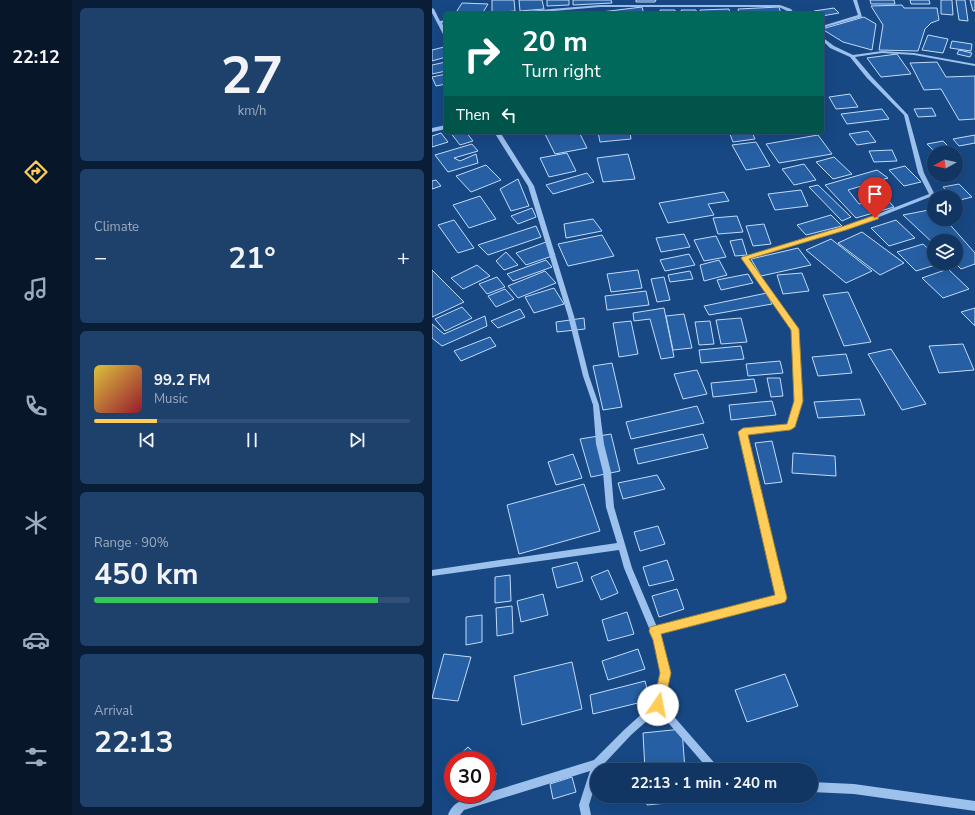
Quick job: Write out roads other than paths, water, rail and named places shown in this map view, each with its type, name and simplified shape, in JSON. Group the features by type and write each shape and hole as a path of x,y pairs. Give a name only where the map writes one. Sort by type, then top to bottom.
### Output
{"street":[{"path":"824,26 860,16 855,0"},
{"path":"527,12 600,6 683,5 780,6 792,12"},
{"path":"432,9 444,32"},
{"path":"439,22 444,21"},
{"path":"654,631 782,598 743,432 790,427 799,401 795,329 745,258 844,229 932,195 921,173 906,115 869,77 852,56 832,46 824,40"},
{"path":"852,56 882,52 914,54 975,65"},
{"path":"432,130 444,127"},
{"path":"498,134 531,186 571,316 586,376 596,405 600,444 607,472 610,507 628,568 658,640 666,673 658,705 628,732 598,763"},
{"path":"432,573 622,546"},
{"path":"658,705 709,763"},
{"path":"453,815 460,806 590,766"},
{"path":"586,815 584,805 590,786"},
{"path":"818,787 854,789 975,806"}]}
